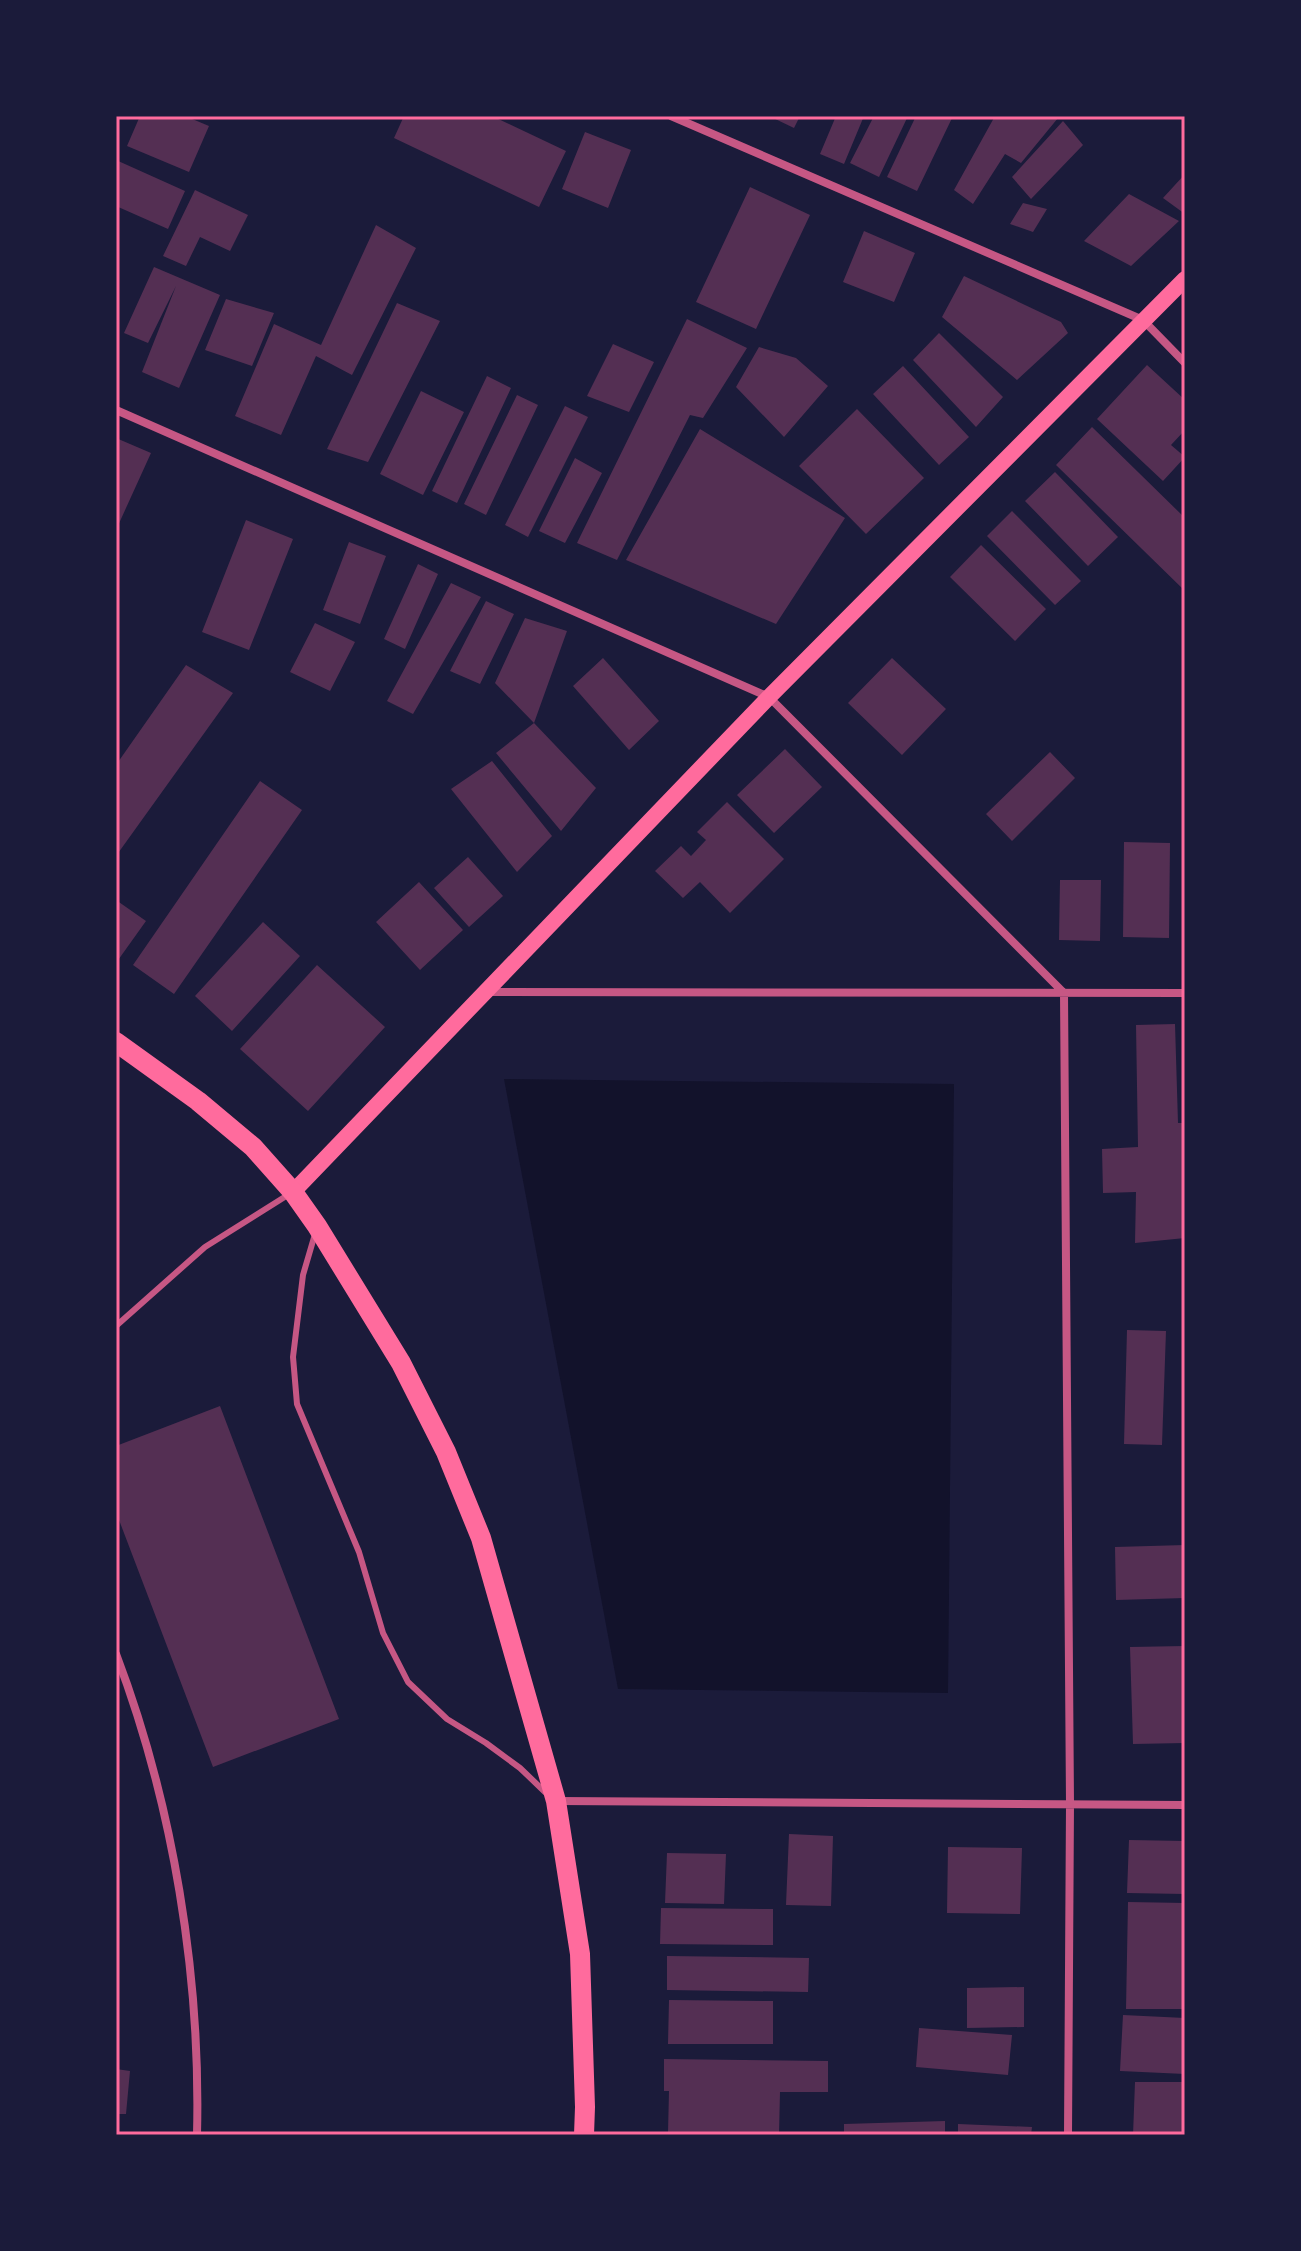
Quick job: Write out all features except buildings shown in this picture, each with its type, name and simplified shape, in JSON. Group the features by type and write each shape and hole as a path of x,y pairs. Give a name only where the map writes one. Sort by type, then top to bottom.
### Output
{"main road":[{"path":"293,1192 769,697 1185,279"},
{"path":"116,1042 198,1101 253,1147 293,1192 401,1363 446,1452 481,1538 556,1801 580,1954 584,2135"}],"street":[{"path":"671,116 1143,320 1185,363"},
{"path":"116,410 769,697 1064,993 1070,1804 1068,2135"},
{"path":"488,992 1185,993"},
{"path":"116,1654 160,1798 182,1899 195,2028 197,2135"},
{"path":"556,1801 1185,1805"}],"lane":[{"path":"116,1326 205,1247 293,1192"},
{"path":"317,1226 303,1275 293,1357 297,1404 359,1552 383,1633 408,1682 447,1719 520,1768 556,1801"}],"shaded area":[{"path":"504,1079 954,1084 948,1693 618,1689"}]}
